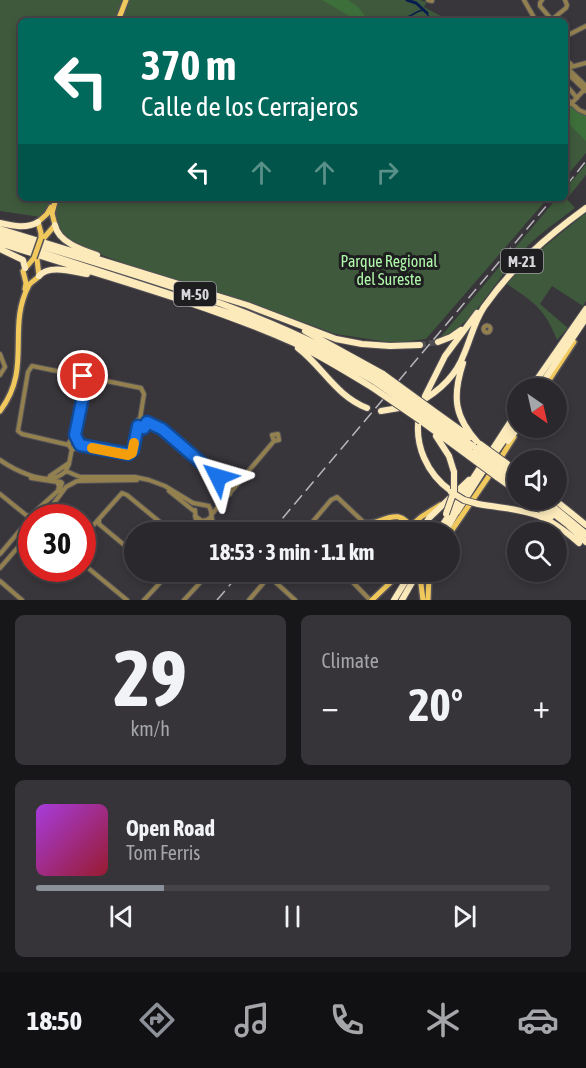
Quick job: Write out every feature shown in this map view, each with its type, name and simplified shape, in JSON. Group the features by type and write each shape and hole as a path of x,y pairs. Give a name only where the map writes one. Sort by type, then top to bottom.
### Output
{"highway":[{"name":"M-21","path":"438,342 456,334 478,311 526,251 586,206"},
{"path":"0,223 22,226 38,222"},
{"path":"54,222 58,234 74,246 152,276"},
{"name":"M-21","path":"470,327 510,275 554,230"},
{"name":"M-50","path":"0,231 266,313 337,348 378,381 507,473"},
{"name":"M-50","path":"0,231 261,318 334,352 475,449 507,476"},
{"name":"M-50","path":"0,241 224,315 378,381"},
{"name":"M-50","path":"0,241 236,314 321,352 378,381"},
{"path":"0,249 23,260 27,266"},
{"path":"39,276 47,271 73,272 152,292"},
{"path":"538,378 586,309"},
{"name":"M-21","path":"381,411 409,406 428,398 441,387 461,362 470,327 478,311"},
{"path":"266,313 336,339 390,346 420,345"},
{"path":"546,378 586,318"},
{"path":"561,339 577,322"},
{"path":"470,327 445,356 435,372 420,409 418,434 424,459 435,477 464,500 534,513 554,522 583,542"},
{"path":"470,327 469,348 458,379 456,400 464,426 475,449"},
{"path":"278,337 299,349 339,392 367,408"},
{"path":"426,416 445,447 454,472 454,491 442,522"},
{"path":"501,436 507,425"},
{"path":"444,522 507,427"},
{"path":"450,522 507,436"},
{"path":"476,482 511,438"},
{"path":"425,522 483,464"},
{"name":"M-50","path":"501,470 507,471"},
{"name":"M-50","path":"501,470 507,478"},
{"path":"541,510 583,542"},
{"path":"547,510 583,542 586,550"},
{"path":"557,510 586,534"},
{"path":"567,510 586,525"},
{"path":"398,600 410,582"}],"main road":[{"path":"121,18 128,0"},
{"path":"42,239 38,222 49,212 54,201"},
{"path":"29,280 39,276 36,258 42,239 54,222 52,210 54,201"},
{"path":"44,216 54,222"},
{"path":"40,230 48,232"},
{"path":"29,280 23,274 27,266 36,258"},
{"path":"27,266 38,267"},
{"path":"0,406 14,376 15,325 29,280"},
{"path":"0,411 11,395 17,376 18,326 29,280"},
{"path":"550,378 586,323"},
{"path":"457,522 512,438"},
{"path":"417,522 421,517 444,503"},
{"path":"374,522 396,517 405,522"},
{"path":"370,599 391,582"},
{"path":"419,582 425,600"},
{"path":"425,600 428,582"}],"street":[{"path":"524,0 534,18"},
{"path":"542,0 540,6 549,18"},
{"path":"553,18 566,7 565,0"},
{"path":"568,35 586,26"},
{"path":"572,104 586,89 573,76 568,66 586,63"},
{"path":"568,83 573,76"},
{"path":"568,88 578,98"},
{"path":"568,100 586,113"},
{"path":"0,354 5,367 0,374"},
{"path":"72,447 21,434 18,431 29,369 34,366 142,388 144,394 133,450 128,455 70,441 72,447 70,465 73,482"},
{"path":"83,376 86,382"},
{"path":"77,442 75,435 86,382 90,377"},
{"path":"140,419 162,429 226,484 230,488 230,494"},
{"path":"138,426 142,428 148,424"},
{"path":"54,504 68,485 80,480 149,482 172,493 203,521 220,506 274,441"},
{"path":"0,462 23,473 44,477 60,476 69,463 72,447 77,442"},
{"path":"0,462 15,472 31,478 68,485"},
{"path":"44,477 55,474 69,463"},
{"path":"65,471 80,477 135,477 149,480 199,505 205,504 214,508 220,506"},
{"path":"44,504 60,489 60,476"},
{"path":"226,484 237,485"},
{"path":"96,523 118,495 124,493 160,522"},
{"path":"0,494 18,509"},
{"path":"314,522 331,500 337,497 363,522"},
{"path":"196,522 195,513 199,505"},
{"path":"209,506 213,522"},
{"path":"99,521 124,544"},
{"path":"0,554 18,532"},
{"path":"0,568 18,546"},
{"path":"96,574 127,600"},
{"path":"0,581 22,600"},
{"path":"145,599 156,582"},
{"path":"184,600 201,582"},
{"path":"249,600 262,582"},
{"path":"276,582 295,600"},
{"path":"353,582 370,599"},
{"path":"145,599 159,584"}],"green space":[{"name":"Parque Regional del Sureste","path":"0,0 420,0 427,2 424,7 444,18 18,18 18,201 545,201 426,339 394,343 336,334 236,298 134,267 70,241 58,231 57,222 54,219 0,211"},
{"path":"322,0 348,0 358,7 367,18 353,18"},
{"path":"568,100 586,114 586,141 568,123"},
{"path":"568,102 586,116 586,153 568,175"},
{"path":"586,164 586,175 568,198 568,186"},
{"path":"568,200 575,208 527,246 474,313 451,333 438,340 554,201"},
{"path":"586,213 586,301 583,306 552,286 540,304 568,328 557,340 538,307 507,284 528,260"}],"waterway":[{"path":"407,0 416,3 427,13"},
{"path":"400,18 423,10 429,18"}],"tunnel":[{"path":"420,345 438,342"}],"railway":[{"path":"568,184 586,161"},
{"path":"279,522 550,201"},
{"path":"217,600 232,582"}],"slow traffic":[{"path":"92,448 128,455 132,453 134,443"}],"route":[{"path":"83,376 86,382 75,435 80,445 128,455 132,453 138,426 144,428 147,422 162,429 218,477"}]}
